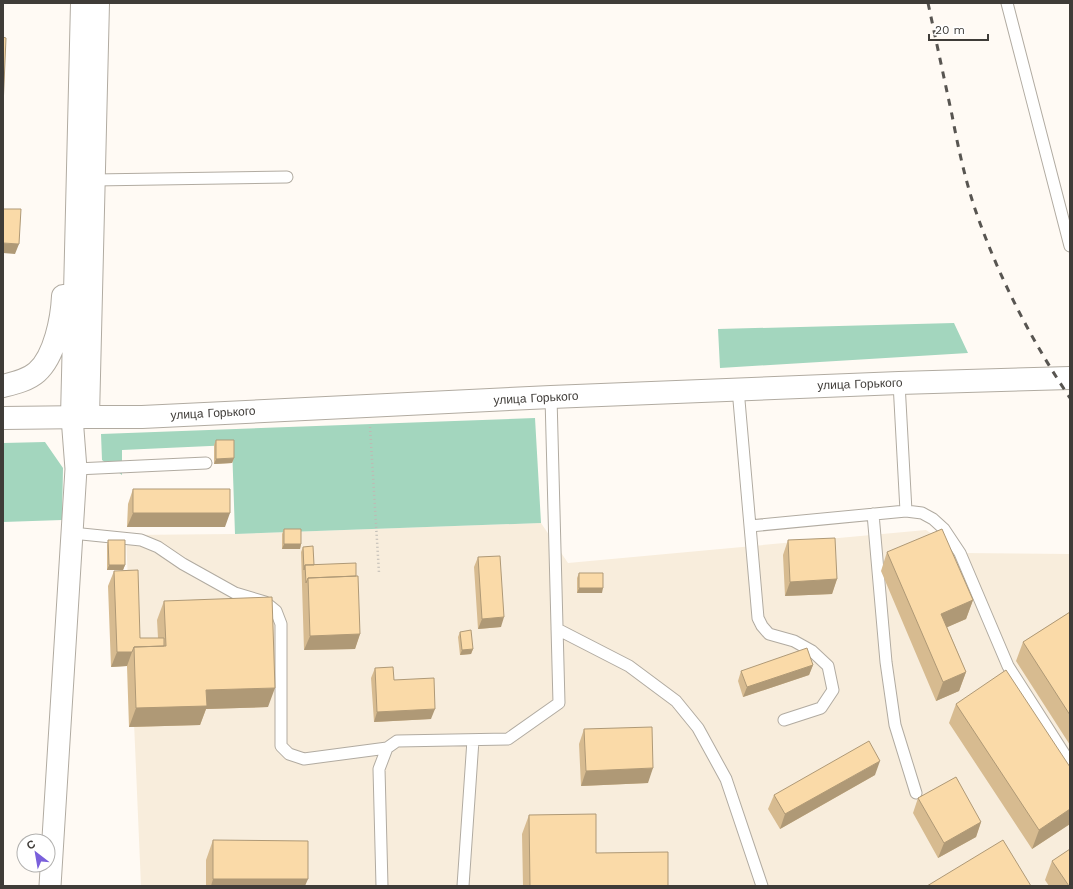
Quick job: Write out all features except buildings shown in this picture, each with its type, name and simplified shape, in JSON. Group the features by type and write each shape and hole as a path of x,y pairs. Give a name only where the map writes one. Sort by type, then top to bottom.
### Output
{"main road":[{"path":"80,417 80,86 82,3"},
{"path":"80,417 94,180 98,3"},
{"path":"3,386 22,381 38,371 49,355 58,334 63,304 72,129 80,86"},
{"name":"улица Горького","path":"3,418 142,417 899,382 1070,378"}],"street":[{"path":"50,886 80,417"}],"lane":[{"path":"1007,3 1070,246"},
{"path":"94,180 287,177"},
{"path":"899,382 906,511"},
{"path":"738,389 758,618 762,626 769,634 794,641 812,651 828,666 833,690 821,708 784,720"},
{"path":"72,533 141,540 158,547 183,564 235,592 265,602 276,611 281,624 281,746 289,754 304,759 387,748 397,741 508,739 559,703 551,397"},
{"path":"76,469 206,463"},
{"path":"750,526 906,511 922,513 933,519 944,529 960,553 1008,666 1070,763"},
{"path":"873,514 886,662 895,724 916,793"},
{"path":"557,629 629,666 676,700 698,728 726,779 762,886"},
{"path":"463,886 473,740"},
{"path":"382,886 379,769 387,748"}],"path":[{"path":"369,406 379,573"}],"shaded area":[{"path":"541,523 568,563 926,530 960,553 1070,554 1070,886 141,886 126,535 235,534"}],"green space":[{"path":"954,323 968,353 720,368 718,329"},
{"path":"535,418 541,523 235,534 232,445 122,450 122,475 102,460 101,434"},
{"path":"45,442 63,468 62,520 3,522 3,443"}],"railway":[{"path":"928,3 959,151 975,209 994,259 1016,307 1070,398"}]}
